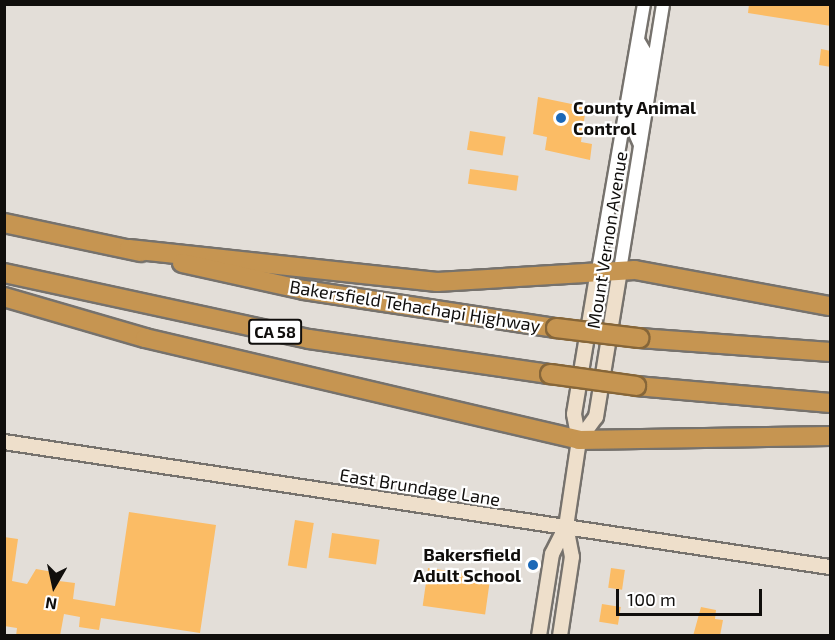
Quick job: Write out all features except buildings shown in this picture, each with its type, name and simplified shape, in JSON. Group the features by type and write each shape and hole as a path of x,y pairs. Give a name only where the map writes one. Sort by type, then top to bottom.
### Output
{"highway":[{"name":"Bakersfield Tehachapi Highway","path":"4,223 129,249 304,290 556,328 639,338 831,352"},
{"path":"129,249 437,282 506,282 598,270 620,270 831,306"},
{"name":"CA 58","path":"4,273 309,339 636,386 831,403"},
{"path":"4,297 146,338 579,440 831,436"}],"main road":[{"name":"Mount Vernon Avenue","path":"539,636 552,554 566,527 579,440 574,414 598,270"},
{"name":"Mount Vernon Avenue","path":"579,440 596,417 620,270"},
{"name":"East Brundage Lane","path":"4,442 831,567"},
{"name":"Mount Vernon Avenue","path":"560,636 572,557 566,527"}],"street":[{"name":"Mount Vernon Avenue","path":"598,270 644,4"},
{"name":"Mount Vernon Avenue","path":"620,270 663,4"},
{"path":"638,40 645,52 633,129 640,146"}],"place":[{"name":"County Animal Control","path":"561,118"},
{"name":"Bakersfield Adult School","path":"533,565"}]}
